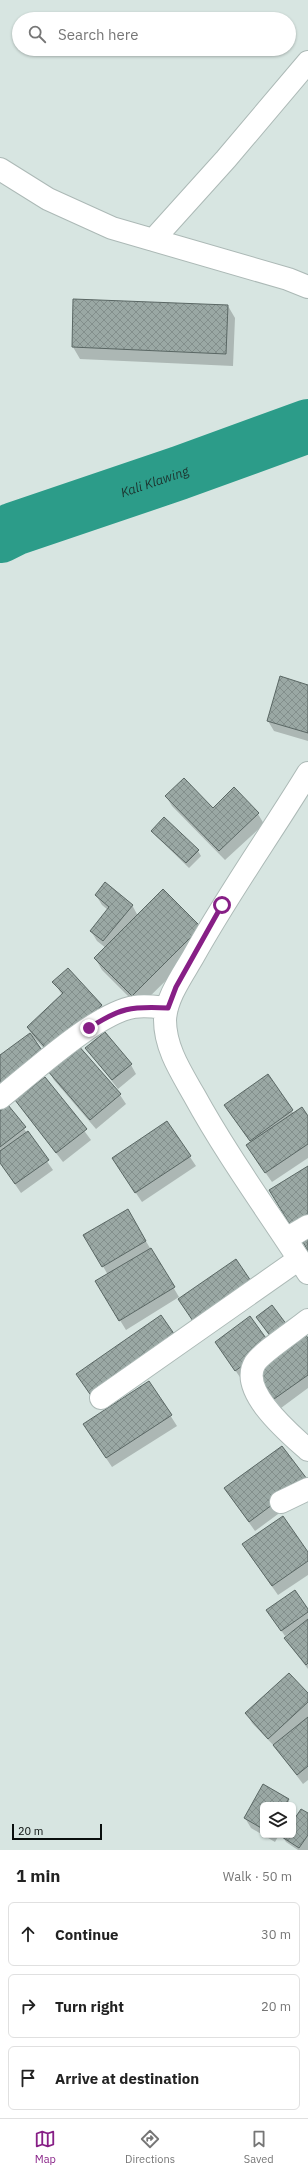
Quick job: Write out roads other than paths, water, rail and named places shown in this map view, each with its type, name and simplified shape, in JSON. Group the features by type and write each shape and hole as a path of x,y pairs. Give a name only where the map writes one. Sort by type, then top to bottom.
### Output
{"street":[{"path":"153,240 226,160 308,62"},
{"path":"0,169 48,199 112,228 288,279 308,288"},
{"path":"101,1398 304,1266 213,1129 177,1065 166,1032 168,1008 176,987 222,905 308,773"},
{"path":"0,1098 89,1028 108,1016 135,1007 168,1008"},
{"path":"286,1239 308,1226"},
{"path":"308,1320 254,1364 253,1377 260,1399 267,1409 308,1450"},
{"path":"281,1502 308,1489"}],"waterway":[{"name":"Kali Klawing","path":"0,536 14,529 179,473 308,426"}]}
